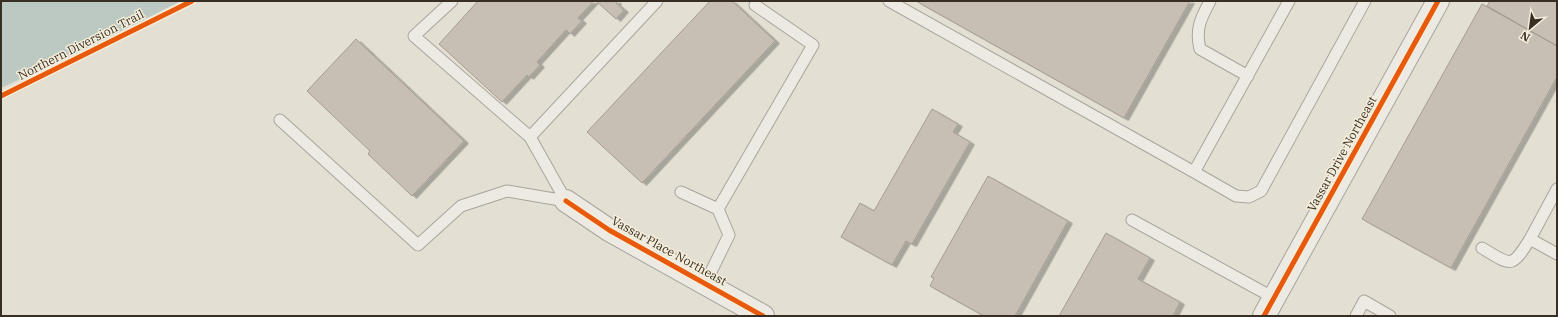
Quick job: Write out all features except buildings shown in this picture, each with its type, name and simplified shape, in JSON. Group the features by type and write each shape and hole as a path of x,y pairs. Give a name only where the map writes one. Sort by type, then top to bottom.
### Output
{"street":[{"name":"Vassar Drive Northeast","path":"1269,307 1438,1"},
{"name":"Vassar Place Northeast","path":"566,201 609,230 764,316"}],"lane":[{"path":"452,1 414,36 530,137 566,201"},
{"path":"530,137 656,1"},
{"path":"889,1 1236,196 1249,197 1261,191 1365,1"},
{"path":"1210,1 1199,20 1197,38 1200,49 1248,76"},
{"path":"1194,172 1289,1"},
{"path":"718,209 813,45 755,5"},
{"path":"280,120 418,245 461,206 507,191 566,201"},
{"path":"1482,248 1505,262 1511,262 1516,259 1530,239 1557,189"},
{"path":"681,192 718,209 729,235 706,284"},
{"path":"1132,220 1269,307"},
{"path":"1530,239 1557,254"},
{"path":"1356,316 1364,302 1390,316"}],"shaded area":[{"path":"1,1 181,1 101,41 1,88"}],"cycle path":[{"name":"Northern Diversion Trail","path":"1,96 192,1"},
{"path":"1264,316 1438,1"},
{"path":"566,201 609,230 763,316"}]}
